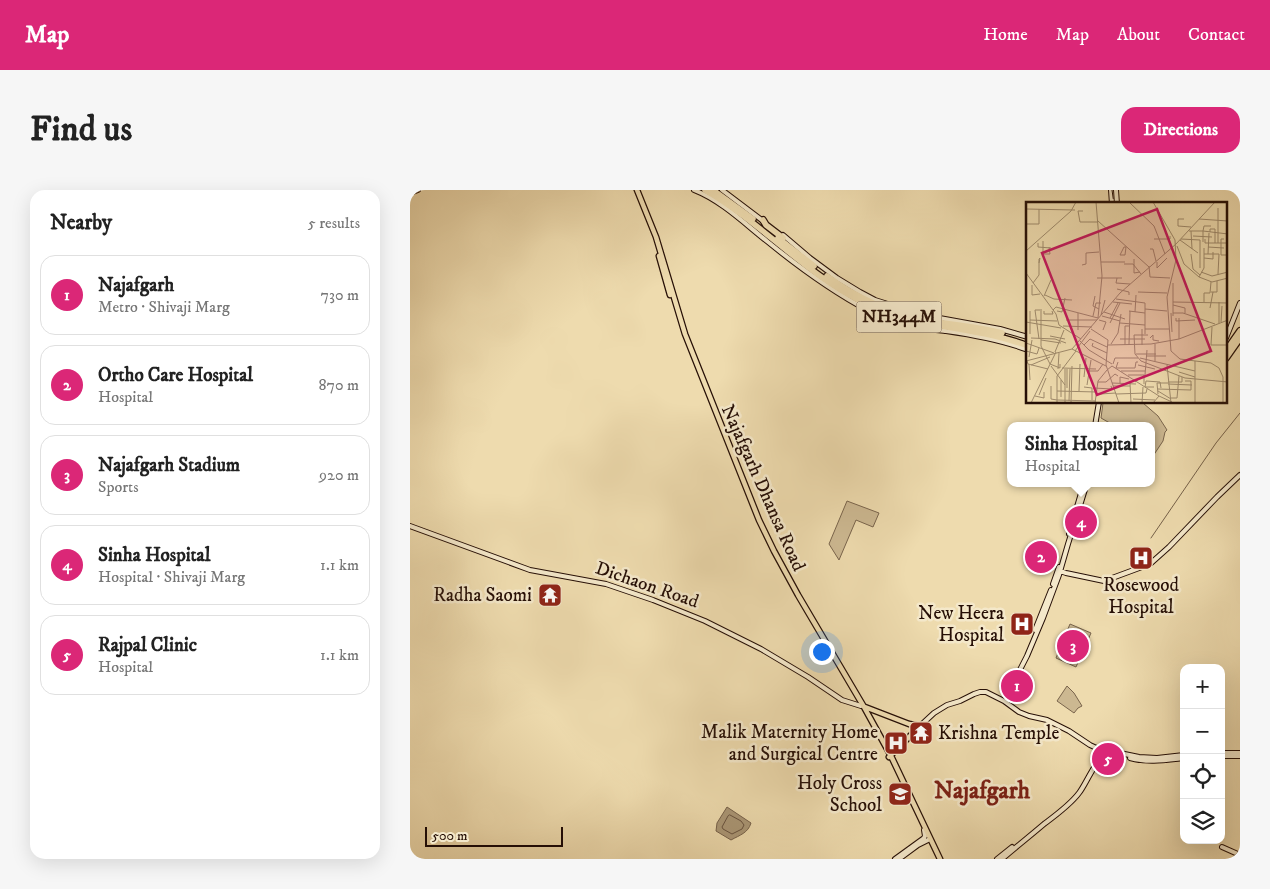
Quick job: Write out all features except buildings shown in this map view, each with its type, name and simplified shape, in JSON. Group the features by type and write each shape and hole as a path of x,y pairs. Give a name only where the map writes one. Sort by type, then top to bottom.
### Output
{"highway":[{"name":"NH344M","path":"705,190 727,204 848,295 905,319 1024,341"},
{"name":"NH344M","path":"713,190 743,211 795,254"},
{"path":"763,220 766,225 788,242 795,254"},
{"path":"759,235 766,237 786,252 795,254"},
{"path":"920,314 917,315 890,307 885,310 890,317 916,324 922,328"},
{"path":"1228,348 1240,331"},
{"path":"1228,355 1240,338"}],"main road":[{"path":"636,190 658,241 684,334 698,372 759,520 774,551 890,757 939,859"},
{"name":"Najafgarh Dhansa Road","path":"743,482 772,552 862,706"},
{"name":"Dichaon Road","path":"862,706 909,724 920,726"},
{"path":"890,757 920,726"}],"street":[{"path":"410,193 418,190"},
{"path":"694,190 702,193 738,217 759,235 844,297 872,312 893,321 922,328 997,340 1026,349"},
{"path":"722,190 783,235 828,272 875,300 920,314 1000,329 1024,341"},
{"path":"1228,333 1240,303"},
{"path":"1094,422 1097,404"},
{"path":"1060,570 1104,581 1150,564 1240,475"},
{"path":"1000,699 1005,695 1010,686 1043,618 1060,570 1084,487"},
{"path":"1007,703 1007,695 1033,638 1058,569 1084,487"},
{"name":"Dichaon Road","path":"410,526 524,568 606,584 653,600 705,621 761,648 843,701 862,706"},
{"path":"920,726 940,709 974,694 986,692 1007,703 1015,710 1047,720 1069,731 1105,753"},
{"path":"997,859 1052,817 1072,798 1102,754 1110,752 1157,758 1180,756"},
{"path":"1002,859 1074,799 1105,753"},
{"path":"1225,754 1240,754"},
{"path":"894,859 924,838 924,828"},
{"path":"899,859 928,838"},
{"path":"1222,847 1240,855"}],"shaded area":[{"path":"1103,404 1144,404 1158,416 1167,430 1163,441 1155,453 1155,422 1108,422 1101,418"},
{"path":"847,501 879,513 873,527 856,520 839,560 829,544"},
{"path":"1070,624 1091,633 1076,667 1056,658"},
{"path":"1067,686 1082,706 1074,713 1057,701"}],"water":[{"path":"727,807 751,823 746,831 731,840 716,831 717,823"}],"waterway":[{"path":"1151,538 1216,443 1240,413"}],"railway":[{"path":"1112,190 1114,202"}],"place":[{"name":"Sinha Hospital","path":"1081,522"},
{"name":"Ortho Care Hospital","path":"1041,557"},
{"name":"Rosewood Hospital","path":"1141,558"},
{"name":"Radha Saomi","path":"550,595"},
{"name":"New Heera Hospital","path":"1022,624"},
{"name":"Najafgarh Stadium","path":"1073,646"},
{"name":"Najafgarh","path":"1017,686"},
{"name":"Krishna Temple","path":"921,733"},
{"name":"Malik Maternity Home and Surgical Centre","path":"896,743"},
{"name":"Rajpal Clinic","path":"1108,759"},
{"name":"Holy Cross School","path":"900,794"}],"district":[{"name":"Najafgarh","path":"982,791"}]}
